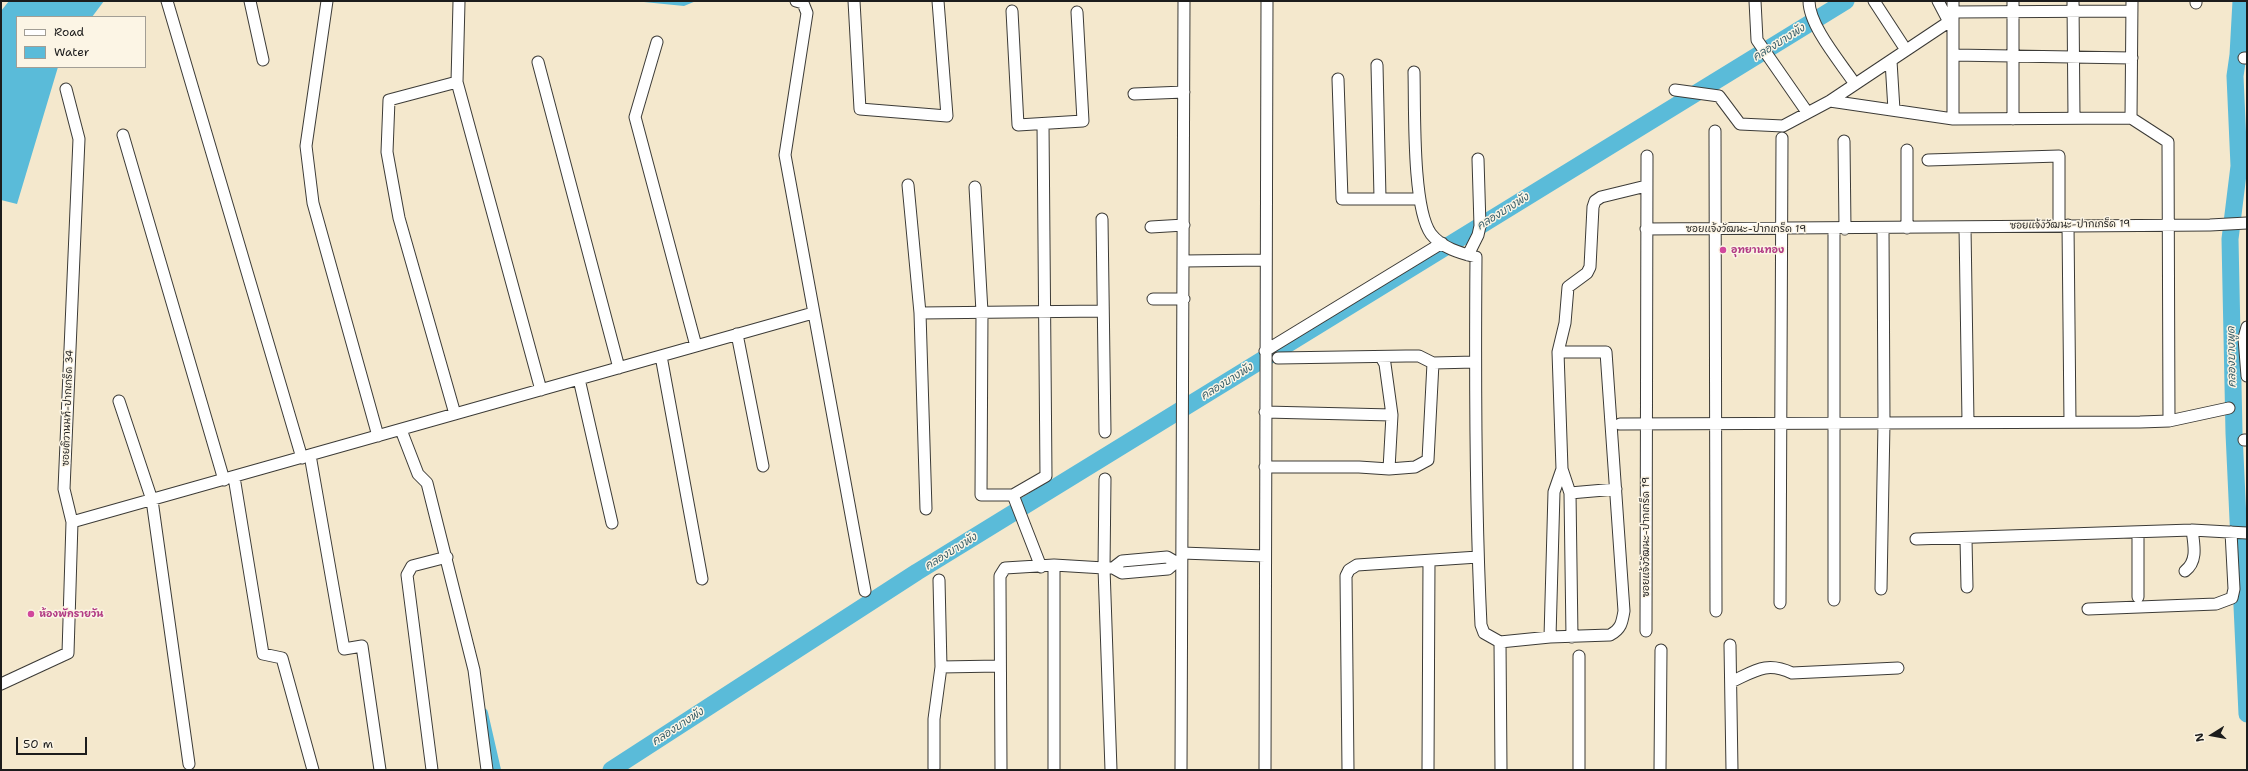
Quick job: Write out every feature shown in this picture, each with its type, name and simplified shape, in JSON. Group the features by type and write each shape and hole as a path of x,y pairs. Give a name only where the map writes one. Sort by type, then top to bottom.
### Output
{"street":[{"path":"167,1 306,456 344,649 362,646 380,770"},
{"path":"250,1 263,60"},
{"path":"327,1 306,146 310,181 313,203 378,436"},
{"path":"796,1 806,6 807,13 786,155 813,313 866,591"},
{"path":"854,1 860,109 946,116 938,1"},
{"path":"1181,770 1178,564 1182,553 1184,1"},
{"path":"1265,770 1267,1"},
{"path":"1755,1 1757,40 1807,112"},
{"path":"1809,1 1809,8 1821,32 1855,84"},
{"path":"1874,1 1906,50"},
{"path":"1938,1 1952,13 1953,119"},
{"path":"459,2 457,82 541,390"},
{"path":"1675,90 1719,96 1740,124 1783,126 1830,101 1891,61 1952,13 2013,6 2132,6 2131,118"},
{"path":"2013,6 2013,119"},
{"path":"2073,6 2074,118"},
{"path":"1012,11 1018,125 1083,121 1077,12"},
{"path":"658,42 635,117 696,346"},
{"path":"1953,55 2132,58"},
{"path":"1891,61 1894,110"},
{"path":"538,62 619,368"},
{"path":"1377,65 1380,198"},
{"path":"1414,72 1419,199 1431,234 1450,250 1476,257 1475,362 1478,557 1481,625 1484,633 1500,642 1550,637 1610,635 1618,630 1622,624 1624,612 1606,352 1558,352"},
{"path":"1338,79 1342,199 1419,199"},
{"path":"455,414 399,218 387,152 389,100 457,82"},
{"name":"ซอยติวานนท์-ปากเกร็ด 34","path":"1,684 68,653 72,522 64,489 80,139 66,89"},
{"path":"1134,94 1184,92"},
{"path":"1830,101 1953,119 2131,118 2168,142 2169,420"},
{"path":"975,188 982,312 981,495 1012,495 1046,476 1043,124"},
{"path":"1714,131 1716,611"},
{"path":"123,135 229,478 263,654 282,658 313,770"},
{"path":"1780,604 1782,138"},
{"path":"1844,141 1846,228"},
{"path":"1906,150 1907,228"},
{"path":"1646,229 1647,156"},
{"path":"1928,160 2059,156 2064,225 2070,422"},
{"path":"1468,255 1478,236 1480,223 1478,158"},
{"path":"908,185 920,313 926,509"},
{"path":"1572,637 1570,493 1562,469 1558,352 1565,323 1568,287 1587,273 1590,267 1593,207 1595,201 1601,197 1642,187"},
{"path":"1102,219 1105,432"},
{"name":"ซอยแจ้งวัฒนะ-ปากเกร็ด 19","path":"1646,631 1646,229 1834,229 2064,225 2210,225 2247,223"},
{"path":"1150,227 1184,225"},
{"path":"1965,227 1968,422"},
{"path":"1881,589 1884,423 1883,228"},
{"path":"1834,229 1834,600"},
{"path":"1266,351 1442,243"},
{"path":"1184,261 1266,260"},
{"path":"1153,299 1184,299"},
{"path":"920,313 1103,311"},
{"path":"72,522 813,313"},
{"path":"2247,326 2244,338 2247,376"},
{"path":"737,334 763,466"},
{"path":"661,356 702,579"},
{"path":"1278,358 1419,356 1433,363 1475,362"},
{"path":"1381,357 1385,364 1392,415 1389,469"},
{"path":"1265,467 1415,468 1428,460 1433,363"},
{"path":"579,379 612,523"},
{"path":"119,401 152,500 189,764"},
{"path":"1620,424 1833,424 2169,420 2229,408"},
{"path":"1265,412 1392,415"},
{"path":"401,430 418,474 427,483 447,557 474,670 487,770"},
{"path":"1550,637 1554,492 1562,469"},
{"path":"1105,479 1109,568 1110,770"},
{"path":"1570,493 1616,490"},
{"path":"1012,495 1041,567"},
{"path":"2185,571 2193,563 2194,556 2192,530"},
{"path":"1916,539 1966,539 2192,530 2240,533 2234,589 2232,598 2229,601 2216,604 2088,610"},
{"path":"2138,532 2138,597"},
{"path":"1966,539 1967,587"},
{"path":"1182,553 1265,556"},
{"path":"432,770 406,575 412,566 447,557"},
{"path":"1001,769 999,666 1000,576 1005,568 1016,566 1041,567 1054,565 1109,568 1122,561 1166,557 1178,564"},
{"path":"1348,770 1346,576 1348,570 1357,565 1478,557"},
{"path":"1428,770 1429,561"},
{"path":"1054,565 1054,770"},
{"path":"934,768 934,719 941,667 939,580"},
{"path":"1500,642 1501,770"},
{"path":"1730,645 1732,770"},
{"path":"1660,770 1661,650"},
{"path":"1578,770 1579,656"},
{"path":"941,667 999,666"},
{"path":"1731,682 1764,667 1778,667 1792,673 1898,668"}],"water":[{"path":"9,1 104,1 93,16 16,16 16,68 58,68 17,204 1,200 1,11"},
{"path":"634,1 696,1 684,6"}],"waterway":[{"name":"คลองบางพัง","path":"611,770 917,572 1846,1"},
{"name":"คลองบางพูด","path":"2241,1 2238,55 2235,76 2239,166 2230,239 2234,433 2247,714"},
{"path":"483,713 496,770"}],"place":[{"name":"อุทยานทอง","path":"1723,250"},
{"name":"ห้องพักรายวัน","path":"31,614"}]}
